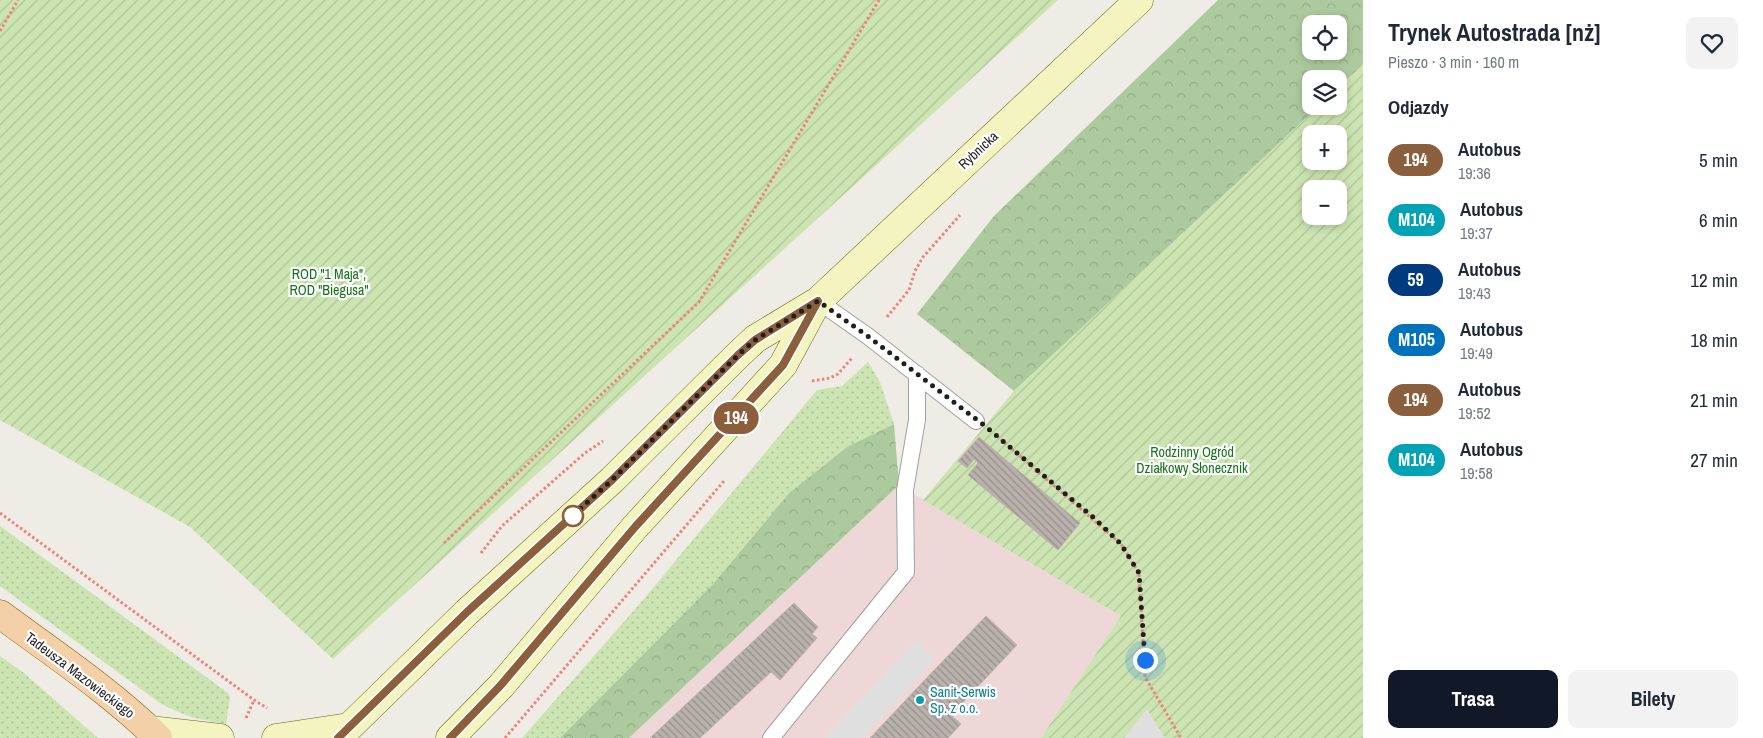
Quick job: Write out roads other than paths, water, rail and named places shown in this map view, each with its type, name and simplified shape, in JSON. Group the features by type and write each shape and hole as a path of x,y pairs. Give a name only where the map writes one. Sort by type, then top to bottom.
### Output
{"main road":[{"name":"Rybnicka","path":"343,733 467,612 612,480 738,355 755,340 818,301 1139,0"},
{"name":"Rybnicka","path":"450,738 500,686 635,527 783,365 818,301"},
{"name":"Tadeusza Mazowieckiego","path":"0,614 98,687 154,734"},
{"path":"276,738 343,733"},
{"path":"154,734 220,738"}],"lane":[{"path":"818,301 869,337 976,421"},
{"path":"771,738 906,572 905,490 917,420 917,374"}],"place":[{"name":"Sanit-Serwis Sp. z o.o.","path":"920,700"}],"park label":[{"name":"ROD \"1 Maja\", ROD \"Biegusa\"","path":"329,282"},
{"name":"Rodzinny Ogród Działkowy Słonecznik","path":"1192,460"}]}
